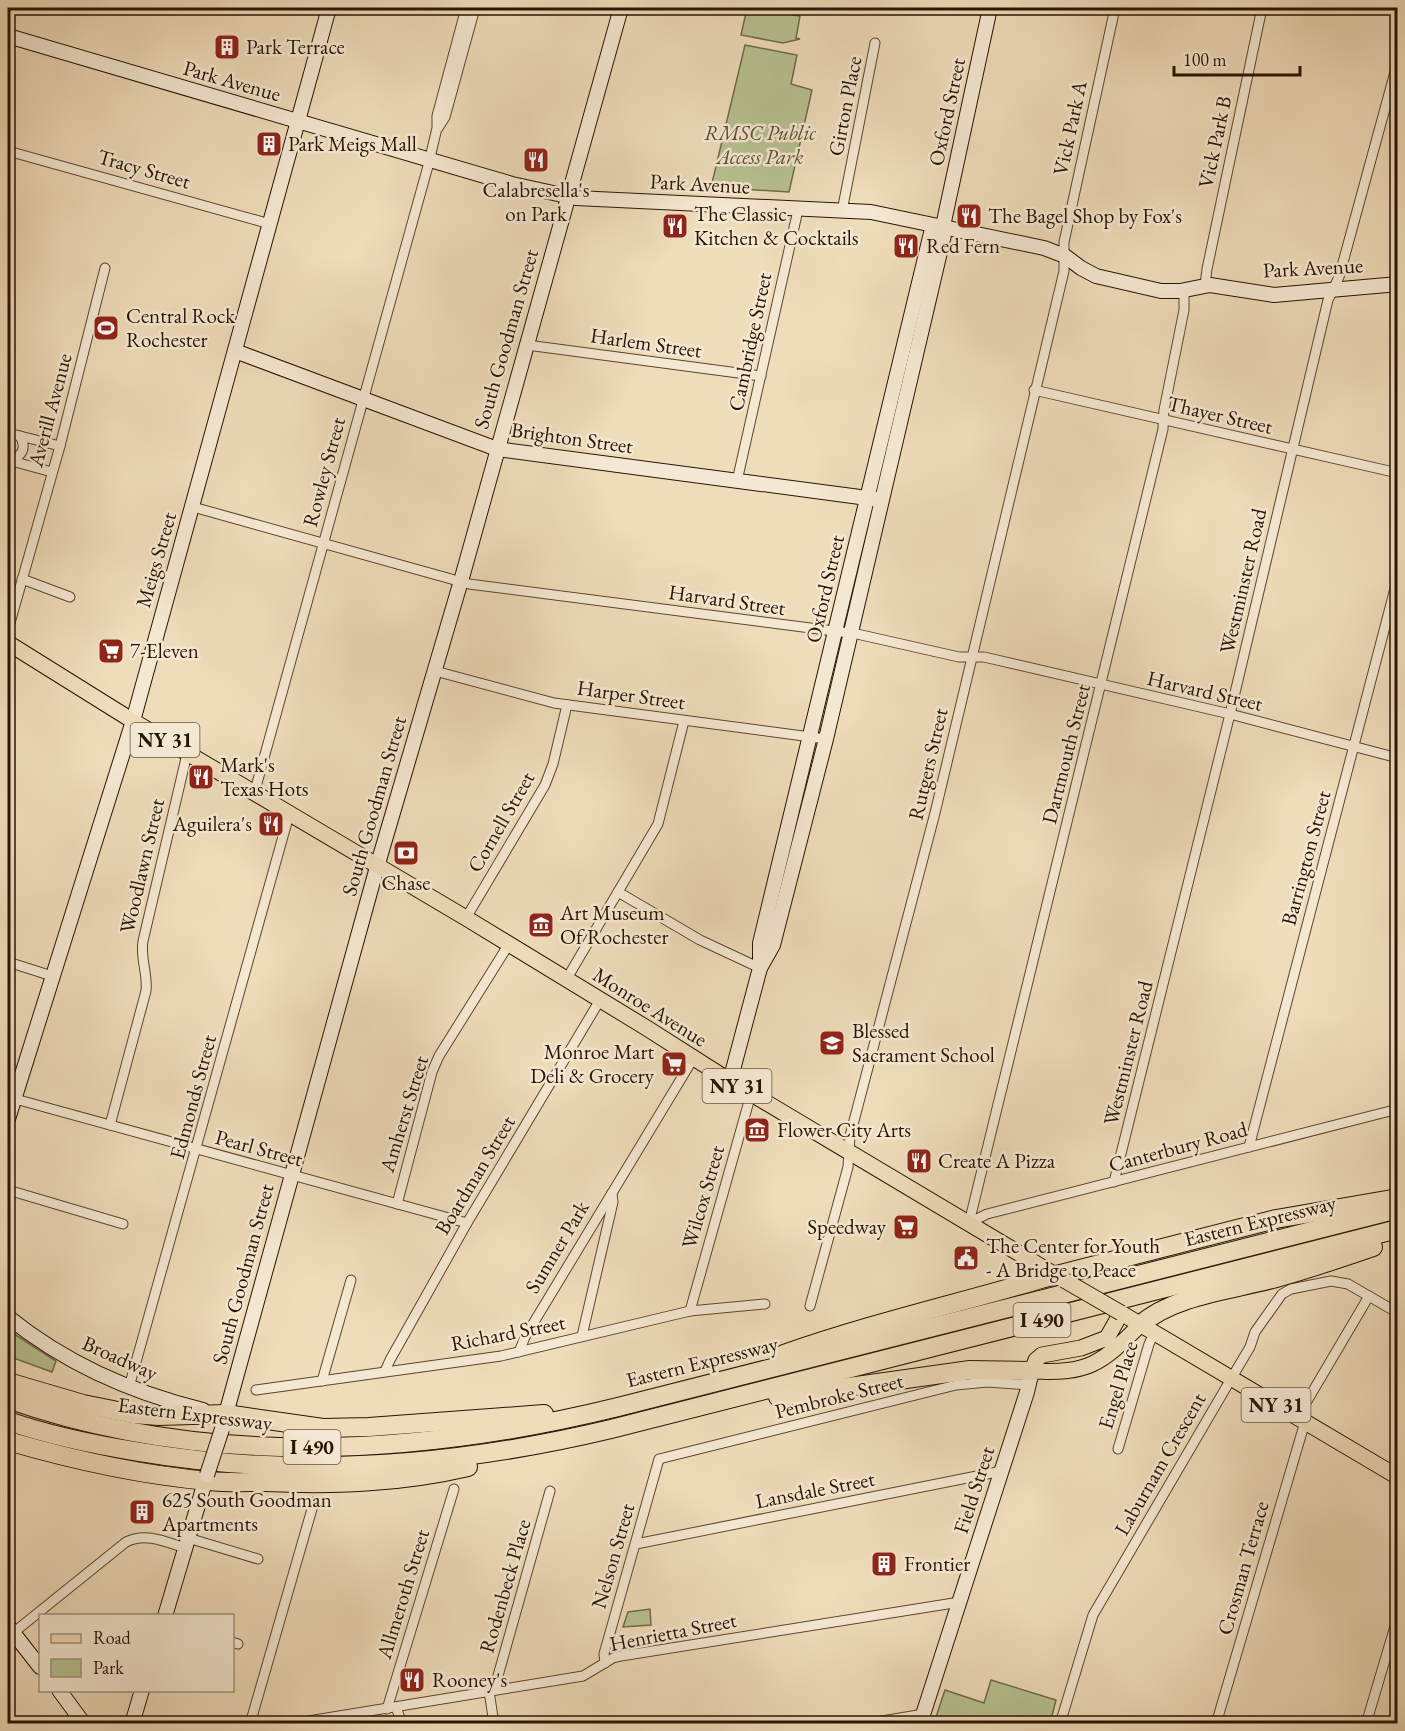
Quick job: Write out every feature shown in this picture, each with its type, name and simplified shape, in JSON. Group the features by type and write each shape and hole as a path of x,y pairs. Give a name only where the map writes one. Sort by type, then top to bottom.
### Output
{"highway":[{"path":"678,1392 852,1331 1060,1278 1276,1219 1398,1198"},
{"name":"Eastern Expressway","path":"8,1399 83,1421 152,1434 221,1443 305,1447 398,1445 467,1437 550,1423 618,1407 1398,1209"},
{"name":"Eastern Expressway","path":"8,1421 82,1442 151,1454 212,1462 290,1467 359,1466 429,1461 505,1451 581,1436 687,1410 1398,1229"},
{"path":"1147,1329 1152,1315 1172,1305 1310,1268 1398,1238"},
{"path":"687,1410 970,1370 1031,1378"},
{"path":"8,1382 83,1404 127,1413 224,1422 316,1427 347,1428 491,1419 618,1407"},
{"path":"8,1441 116,1467 207,1478 321,1484 399,1480 476,1465 581,1436"}],"main road":[{"name":"Monroe Avenue","path":"8,643 187,754 466,918 751,1094 1398,1477"},
{"path":"1121,1313 1107,1338 1081,1348 1042,1355 1036,1360 1031,1378 1091,1366 1147,1329"}],"street":[{"name":"Meigs Street","path":"8,1119 11,1098 133,721 329,8"},
{"path":"437,128 437,116 466,8"},
{"path":"437,128 445,117 475,8"},
{"name":"South Goodman Street","path":"166,1614 224,1422 377,867 461,582 621,8"},
{"name":"Oxford Street","path":"730,1081 760,968 773,945 826,740 943,242 943,225 990,8"},
{"name":"Vick Park A","path":"1065,256 1064,242 1115,8"},
{"name":"Vick Park B","path":"1205,285 1262,8"},
{"name":"Park Avenue","path":"8,36 512,184 568,197 878,213 1040,246 1065,256 1081,268 1102,277 1161,291 1184,290 1205,285 1269,295 1398,284"},
{"name":"Girton Place","path":"842,211 875,43"},
{"name":"Westminster Road","path":"1114,1182 1230,714 1328,300 1339,277 1398,61"},
{"name":"Rowley Street","path":"254,794 437,128"},
{"name":"Tracy Street","path":"8,151 270,224"},
{"name":"Cambridge Street","path":"738,481 798,210"},
{"name":"Oxford Street","path":"760,968 760,943 931,232 943,225"},
{"name":"Rutgers Street","path":"810,1306 848,1167 850,1136 935,813 1064,271 1065,256"},
{"name":"Averill Avenue","path":"8,630 60,446 105,268"},
{"name":"Dartmouth Street","path":"969,1223 1102,685 1163,421 1184,310 1184,290"},
{"name":"Harlem Street","path":"527,345 761,376"},
{"name":"Brighton Street","path":"235,351 497,448 883,501"},
{"name":"Thayer Street","path":"1034,390 1398,473"},
{"path":"8,433 60,446"},
{"path":"9,460 16,458 23,449 20,436"},
{"path":"9,460 52,472"},
{"name":"Harvard Street","path":"193,507 461,582 851,633 959,657 984,657 1230,714 1398,758"},
{"name":"Barrington Street","path":"1249,1147 1398,577"},
{"path":"22,579 70,597"},
{"name":"Harper Street","path":"435,670 567,705 826,740"},
{"name":"Cornell Street","path":"466,918 545,785 554,764 567,705"},
{"path":"566,980 658,824 684,721"},
{"name":"Woodlawn Street","path":"110,1125 146,991 143,941 187,754"},
{"name":"Edmonds Street","path":"129,1388 289,815"},
{"path":"618,892 700,940 760,968"},
{"name":"Amherst Street","path":"397,1204 432,1072 508,944"},
{"path":"8,962 52,976"},
{"name":"Boardman Street","path":"385,1371 467,1223 600,1000"},
{"name":"Sumner Park","path":"519,1352 525,1337 693,1059"},
{"name":"Wilcox Street","path":"690,1311 751,1094"},
{"name":"Pearl Street","path":"11,1098 467,1223"},
{"name":"Canterbury Road","path":"969,1223 987,1214 1397,1108"},
{"path":"8,1190 123,1224"},
{"name":"Sumner Park","path":"582,1336 613,1202 612,1193"},
{"path":"322,1381 351,1280"},
{"name":"Laburnam Crescent","path":"1060,1724 1093,1615 1277,1299 1285,1292 1331,1281 1348,1284 1369,1296"},
{"path":"1369,1296 1398,1312"},
{"name":"Crosman Terrace","path":"1216,1724 1301,1420 1369,1296"},
{"name":"Richard Street","path":"256,1390 519,1352 690,1311 765,1304"},
{"name":"Broadway","path":"8,1317 60,1354 129,1388 182,1405 224,1422"},
{"name":"Engel Place","path":"1118,1449 1149,1344 1147,1329"},
{"name":"Pembroke Street","path":"659,1460 956,1385 1031,1378"},
{"name":"Field Street","path":"922,1719 1031,1378"},
{"name":"Nelson Street","path":"605,1663 604,1654 659,1460"},
{"name":"Lansdale Street","path":"636,1544 1002,1471"},
{"name":"Allmeroth Street","path":"392,1708 454,1490"},
{"name":"Rodenbeck Place","path":"491,1691 550,1491"},
{"path":"250,1724 314,1502"},
{"path":"39,1665 10,1630 133,1538 147,1537 187,1543 258,1559"},
{"name":"Henrietta Street","path":"290,1724 583,1676 621,1656 960,1602"},
{"path":"1366,1724 1398,1616"},
{"path":"491,1691 494,1724"},
{"path":"60,1692 84,1724"},
{"path":"132,1724 141,1692"},
{"path":"392,1708 402,1724"},
{"path":"864,1724 922,1719"}],"green space":[{"path":"747,8 794,8 793,15 800,16 796,38 800,39 783,43 741,35"},
{"name":"RMSC Public Access Park","path":"745,45 797,55 791,84 812,90 789,192 711,187"},
{"path":"8,1330 56,1361 52,1372 8,1356"},
{"path":"650,1609 651,1625 623,1627 628,1612"},
{"path":"991,1680 1056,1700 1050,1723 934,1723 945,1690 984,1703"}],"place":[{"name":"Park Terrace","path":"227,47"},
{"name":"Park Meigs Mall","path":"269,144"},
{"name":"Calabresella's on Park","path":"536,160"},
{"name":"The Bagel Shop by Fox's","path":"969,216"},
{"name":"The Classic Kitchen & Cocktails","path":"675,226"},
{"name":"Red Fern","path":"906,246"},
{"name":"Central Rock Rochester","path":"106,328"},
{"name":"7-Eleven","path":"111,651"},
{"name":"Mark's Texas Hots","path":"201,777"},
{"name":"Aguilera's","path":"271,824"},
{"name":"Chase","path":"406,853"},
{"name":"Art Museum Of Rochester","path":"541,925"},
{"name":"Blessed Sacrament School","path":"832,1043"},
{"name":"Monroe Mart Deli & Grocery","path":"674,1064"},
{"name":"Flower City Arts","path":"757,1130"},
{"name":"Create A Pizza","path":"919,1161"},
{"name":"Speedway","path":"906,1227"},
{"name":"The Center for Youth - A Bridge to Peace","path":"966,1258"},
{"name":"625 South Goodman Apartments","path":"142,1512"},
{"name":"Frontier","path":"884,1564"},
{"name":"Rooney's","path":"412,1680"}]}
